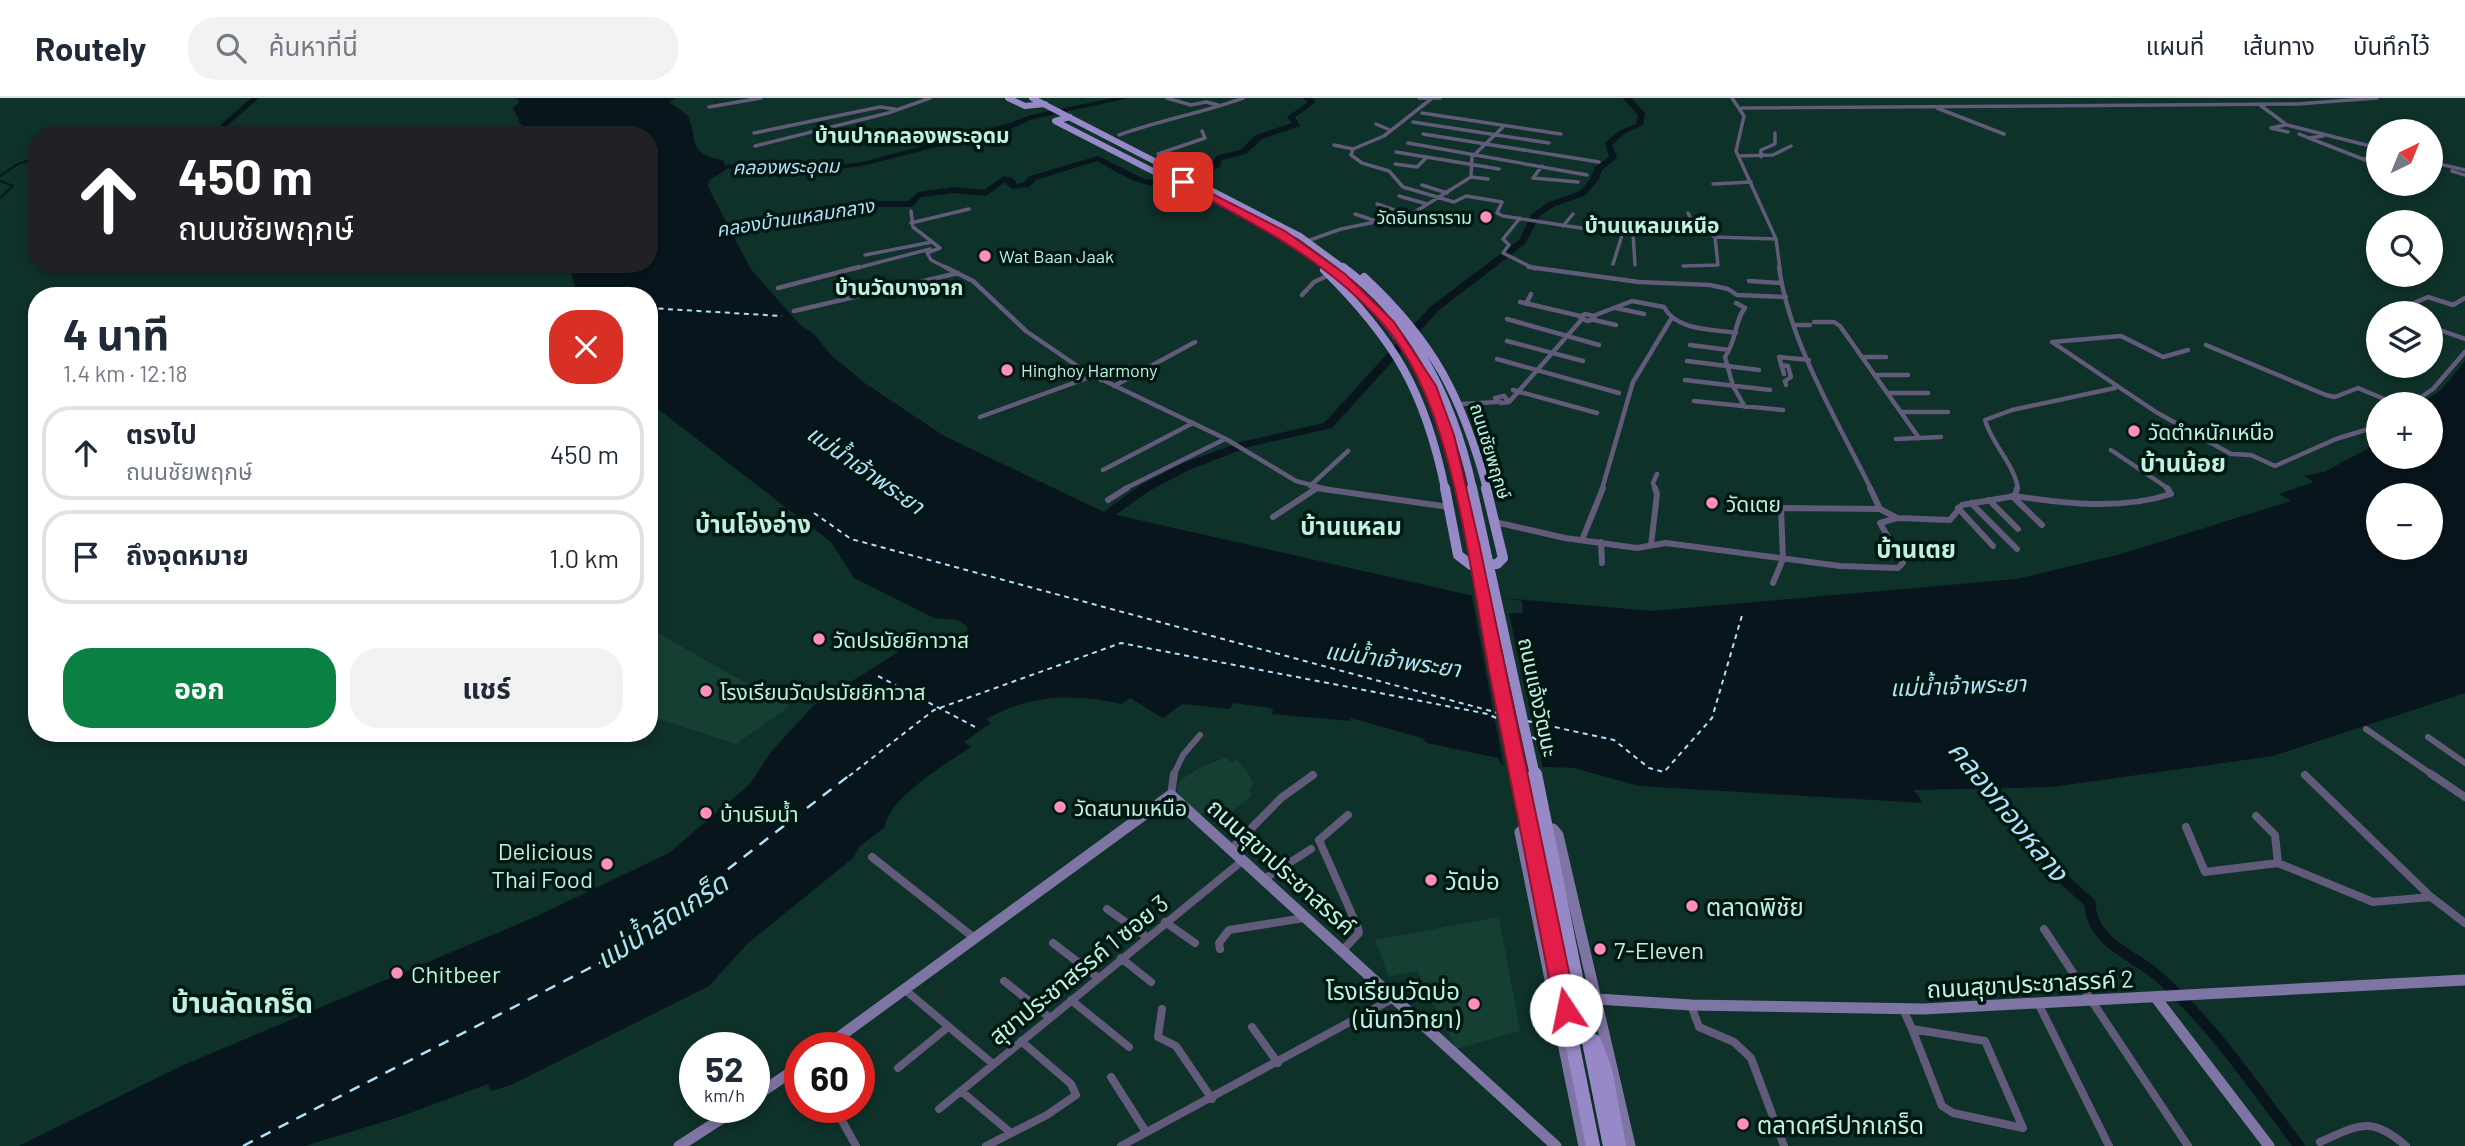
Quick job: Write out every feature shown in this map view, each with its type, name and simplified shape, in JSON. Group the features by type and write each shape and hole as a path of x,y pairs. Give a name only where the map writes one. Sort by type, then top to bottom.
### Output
{"main road":[{"path":"1008,98 1034,107 1047,103 1045,98"},
{"name":"ถนนชัยพฤกษ์","path":"1021,98 1298,240 1342,276 1380,313 1407,348 1436,400 1447,435 1478,576"},
{"name":"ถนนชัยพฤกษ์","path":"1032,98 1230,198 1348,271 1393,316 1425,358 1447,399 1464,456 1491,577"},
{"path":"1221,201 1178,184 1055,121 1064,117 1082,118 1158,154 1230,198"},
{"name":"ถนนชัยพฤกษ์","path":"1298,240 1310,240 1352,267 1411,323 1426,341 1471,427 1503,558 1492,566 1471,565 1458,555 1433,431 1420,395 1401,360 1391,344 1298,240"},
{"path":"1433,431 1434,424 1445,418 1463,420 1471,427"},
{"name":"ถนนแจ้งวัฒนะ","path":"1478,576 1593,1146"},
{"name":"ถนนแจ้งวัฒนะ","path":"1491,577 1610,1146"},
{"path":"1582,1005 1605,1070 1619,1146"}],"street":[{"path":"709,107 761,98"},
{"path":"755,146 930,98"},
{"path":"1167,98 1191,105 1206,102 1218,105"},
{"path":"1149,122 1195,115 1243,98"},
{"path":"1419,98 1440,98"},
{"path":"1732,98 1742,108 1744,117 1738,156 1776,239 1781,283 1795,323 1880,509"},
{"path":"1742,108 2258,104 2378,98"},
{"path":"1116,133 1149,122 1191,114 1231,99"},
{"path":"1334,145 1353,149 1372,145 1431,99"},
{"path":"2018,100 2026,106"},
{"path":"2258,104 2287,125 2366,145"},
{"path":"754,133 885,106 895,109"},
{"path":"1937,108 2004,134"},
{"path":"1422,113 1561,134"},
{"path":"1413,122 1549,143"},
{"path":"1376,124 1390,130"},
{"path":"2287,125 2271,128 2288,132"},
{"path":"1471,177 1475,154 1504,126"},
{"path":"1158,154 1205,138 1202,131"},
{"path":"1761,156 1759,151 1776,144 1775,133"},
{"path":"1423,134 1599,162"},
{"path":"2299,134 2366,160"},
{"path":"2309,138 2325,135"},
{"path":"1408,143 1587,175"},
{"path":"1738,156 1779,153 1791,146"},
{"path":"1353,149 1351,155 1358,161 1390,172 1403,187 1454,202 1471,196 1502,202 1497,214 1598,230 1652,234 1652,226 1655,225 1695,227 1715,236 1776,239"},
{"path":"1396,152 1499,169"},
{"path":"1395,164 1417,167 1427,158"},
{"path":"2443,165 2465,172"},
{"path":"1542,166 1533,178 1578,182"},
{"path":"1310,240 1341,229 1409,215 1471,177 1488,179"},
{"path":"1713,184 1751,182"},
{"path":"1422,185 1448,193"},
{"path":"1399,196 1427,204"},
{"path":"1377,204 1409,215"},
{"path":"911,223 969,209"},
{"path":"911,211 911,223 939,247"},
{"path":"1688,213 1695,227"},
{"path":"1355,214 1379,222"},
{"path":"1563,226 1573,214"},
{"path":"1520,218 1503,239 1509,245 1506,255 1531,268 1645,283 1710,285 1728,289 1738,295 1786,297"},
{"path":"1591,221 1599,223 1598,230"},
{"path":"1613,264 1623,232"},
{"path":"1633,233 1635,265"},
{"path":"1683,266 1718,265 1715,236"},
{"path":"865,255 932,242"},
{"path":"939,247 927,253 931,260 958,273 985,291 1040,342 1093,376 1228,440 1282,474 1313,487 1449,507"},
{"path":"778,288 939,247"},
{"path":"794,311 958,273"},
{"path":"1302,295 1314,282 1329,275"},
{"path":"1749,281 1781,283"},
{"path":"1531,294 1523,303 1615,325"},
{"path":"2420,301 2428,298 2439,301"},
{"path":"2443,302 2453,305 2465,298"},
{"path":"1593,318 1632,301 1645,302 1664,307 1671,319 1692,327 1736,333"},
{"path":"1736,303 1745,308 1739,315 1735,343 1726,357 1733,386 1745,407"},
{"path":"1614,308 1644,314"},
{"path":"1510,401 1581,318"},
{"path":"1507,319 1599,345"},
{"path":"1582,540 1606,480 1633,382 1671,319"},
{"path":"1795,323 1838,324 1877,375 1919,438"},
{"path":"2443,331 2465,339"},
{"path":"2188,350 2163,358 2118,336 2053,341 2055,346 2116,388 2231,453 2251,455 2277,466 2336,439 2366,430"},
{"path":"1114,386 1195,341"},
{"path":"1507,341 1583,361"},
{"path":"1690,345 1729,350"},
{"path":"2206,345 2330,397 2358,388 2367,392"},
{"path":"2429,392 2465,352"},
{"path":"1784,374 1779,357 1810,360"},
{"path":"1864,357 1886,357"},
{"path":"1497,359 1619,393"},
{"path":"1687,361 1759,370"},
{"path":"1781,365 1788,366 1791,377 1785,381 1786,385"},
{"path":"1101,380 1128,372"},
{"path":"1877,375 1908,375"},
{"path":"980,417 1093,376"},
{"path":"1685,380 1770,390"},
{"path":"2013,496 2018,492 2014,473 1988,430 1986,420 2012,410 2116,388"},
{"path":"1497,400 1517,390 1597,412"},
{"path":"1889,393 1928,393"},
{"path":"1504,396 1510,401"},
{"path":"1460,402 1510,401"},
{"path":"1694,401 1783,410"},
{"path":"1902,412 1948,412"},
{"path":"1103,470 1193,423"},
{"path":"1896,439 1941,438"},
{"path":"1108,500 1144,477 1228,440"},
{"path":"1495,522 1637,548 1666,543 1840,566 1902,567 1903,564 1880,523 1897,518 1950,520 1958,508 1971,503 2013,496 2060,503 2147,502 2171,494 2169,489 2111,450"},
{"path":"1273,517 1313,487 1348,451"},
{"path":"1651,545 1657,500 1653,481 1657,474"},
{"path":"2013,496 2042,525"},
{"path":"1989,500 2018,529"},
{"path":"1971,503 2017,549"},
{"path":"1773,583 1783,559 1781,508 1795,506 1880,509 1897,518"},
{"path":"1958,508 1993,546"},
{"path":"1601,542 1602,564"},
{"path":"2366,729 2465,797"},
{"path":"846,1032 1171,795 1170,778 1184,753 1200,735"},
{"path":"2428,737 2465,763"},
{"path":"1230,850 1281,798 1313,775"},
{"path":"2305,775 2431,897 2465,923"},
{"name":"ถนนสุขาประชาสรรค์","path":"1171,795 1556,1146"},
{"path":"1342,951 1359,933 1358,928 1319,840 1348,815"},
{"path":"2256,816 2275,835 2278,863"},
{"path":"1584,1146 1520,832 1532,824 1553,829 1558,835 1630,1146"},
{"path":"2186,827 2205,872 2278,863 2373,902 2431,897"},
{"path":"1264,880 1311,849"},
{"path":"872,857 973,937"},
{"name":"สุขาประชาสรรค์ 1 ซอย 3","path":"939,1109 1242,861"},
{"path":"1107,909 1147,937"},
{"path":"1537,910 1574,911"},
{"path":"1220,949 1219,943 1229,930 1306,918"},
{"path":"1165,922 1195,943"},
{"path":"2044,929 2189,1146"},
{"path":"1053,943 1097,977"},
{"path":"1121,958 1151,982"},
{"name":"ถนนสุขาประชาสรรค์ 2","path":"1597,999 1691,1005 1903,1009 2163,998 2465,979"},
{"path":"1004,981 1049,1017"},
{"path":"904,989 993,1064"},
{"path":"1121,1146 1394,998"},
{"path":"2163,998 2269,1146"},
{"path":"1070,1000 1129,1047"},
{"path":"2037,1002 2109,1146"},
{"path":"1691,1005 1699,1027 1734,1042 1751,1058 1784,1146"},
{"path":"1162,1009 1158,1037 1176,1046 1212,1099"},
{"path":"1903,1009 1942,1106 1953,1113 2023,1128 1985,1041 1912,1029"},
{"path":"898,1068 948,1027"},
{"path":"1252,1027 1278,1063"},
{"path":"986,1146 1046,1115 1073,1097 1077,1090 1021,1041"},
{"path":"1111,1077 1146,1132"},
{"path":"961,1091 1011,1133"},
{"path":"2320,1142 2369,1122 2381,1124 2406,1146"},
{"path":"679,1146 715,1123"},
{"path":"843,1123 856,1146"}],"shaded area":[{"name":"โรงเรียนวัดปรมัยยิกาวาส","path":"658,633 790,706 736,744 658,719"},
{"path":"1227,757 1231,762 1237,760 1247,771 1253,784 1249,791 1252,795 1217,824 1206,813 1197,816 1177,794 1179,781 1201,767"},
{"name":"โรงเรียนวัดบ่อ (นันทวิทยา)","path":"1499,917 1520,1031 1456,1049 1417,971 1389,977 1375,940"}],"water":[{"path":"517,98 675,98 669,102 687,115 698,149 723,160 726,170 709,180 708,187 750,268 800,325 813,333 832,356 866,384 944,436 1104,512 1469,595 1651,611 2017,579 2121,554 2291,501 2279,494 2314,482 2304,476 2324,472 2366,449 2366,469 2443,469 2443,392 2438,392 2465,361 2465,693 2273,756 2052,787 1914,790 1923,803 1639,786 1574,768 1502,765 1498,758 1427,743 1422,738 1351,718 1350,721 1272,714 1273,708 1233,703 1230,709 1182,704 1163,718 1130,698 1122,704 1086,698 1035,701 986,719 991,723 964,742 971,747 907,793 888,816 885,827 860,846 853,858 747,944 709,986 511,1085 491,1091 488,1084 399,1117 305,1146 19,1146 181,1066 535,917 669,853 750,784 771,752 813,706 906,647 961,635 968,630 967,626 958,620 934,618 854,578 831,542 658,409 658,287 575,287 571,273 658,273 658,126 521,125 513,108 519,103"}],"pier":[{"path":"1471,592 1522,601 1523,613 1509,613 1537,740 1550,741 1551,746 1543,746 1548,749 1550,760 1541,759 1543,770 1504,769"}],"waterway":[{"path":"223,126 255,98"},
{"name":"คลองพระอุดม","path":"707,168 757,165 814,170 862,164 1009,126 1031,117 1124,98"},
{"name":"คลองบ้านแหลมกลาง","path":"1195,173 1216,166 1219,158 1243,152 1259,137 1297,124 1291,117 1312,102 1307,98"},
{"path":"1100,530 1110,513 1145,488 1185,467 1245,444 1328,426 1434,309 1523,241 1535,216 1550,205 1583,193 1595,179 1598,169 1613,158 1608,145 1625,130 1639,125 1642,115 1627,98"},
{"name":"คลองบ้านแหลมกลาง","path":"708,231 871,204 912,204 918,195 954,190 986,193 1004,179 1011,181 1015,187 1026,185 1033,178 1098,158 1143,181 1166,183"},
{"path":"0,176 28,161"},
{"path":"0,181 13,186 0,198"},
{"name":"คลองทองหลาง","path":"1984,780 2059,875 2090,903 2092,917 2105,938 2159,977 2198,1016 2299,1146"}],"ferry route":[{"path":"658,309 782,316"},
{"path":"814,513 851,539 1502,714"},
{"path":"1527,721 1614,740 1649,768 1664,772 1712,718 1743,612"},
{"path":"939,708 1121,643 1488,714 1502,721"},
{"path":"878,676 939,708"},
{"path":"849,776 939,708"},
{"path":"939,708 979,729"},
{"path":"1532,737 1543,744"},
{"path":"243,1146 621,952 851,774"}],"place":[{"name":"วัดอินทราราม","path":"1486,217"},
{"name":"Wat Baan Jaak","path":"985,256"},
{"name":"Hinghoy Harmony","path":"1007,370"},
{"name":"วัดตำหนักเหนือ","path":"2134,431"},
{"name":"วัดเตย","path":"1712,503"},
{"name":"วัดปรมัยยิกาวาส","path":"819,639"},
{"name":"โรงเรียนวัดปรมัยยิกาวาส","path":"706,691"},
{"name":"วัดสนามเหนือ","path":"1060,807"},
{"name":"บ้านริมน้ำ","path":"706,813"},
{"name":"Delicious Thai Food","path":"607,864"},
{"name":"วัดบ่อ","path":"1431,880"},
{"name":"ตลาดพิชัย","path":"1692,906"},
{"name":"7-Eleven","path":"1600,949"},
{"name":"Chitbeer","path":"397,973"},
{"name":"โรงเรียนวัดบ่อ (นันทวิทยา)","path":"1474,1004"},
{"name":"ตลาดศรีปากเกร็ด","path":"1743,1124"}],"district":[{"name":"บ้านปากคลองพระอุดม","path":"912,134"},
{"name":"บ้านแหลมเหนือ","path":"1652,224"},
{"name":"บ้านวัดบางจาก","path":"899,286"},
{"name":"บ้านน้อย","path":"2183,462"},
{"name":"บ้านโอ่งอ่าง","path":"753,523"},
{"name":"บ้านแหลม","path":"1351,525"},
{"name":"บ้านเตย","path":"1916,548"},
{"name":"บ้านลัดเกร็ด","path":"242,1002"}],"route":[{"path":"1183,182 1256,219 1342,276 1390,324 1430,386 1447,435 1472,543 1566,1010"}],"water label":[{"name":"แม่น้ำเจ้าพระยา","path":"866,469"},
{"name":"แม่น้ำเจ้าพระยา","path":"1393,659"},
{"name":"แม่น้ำเจ้าพระยา","path":"1958,685"},
{"name":"แม่น้ำลัดเกร็ด","path":"661,920"}]}
